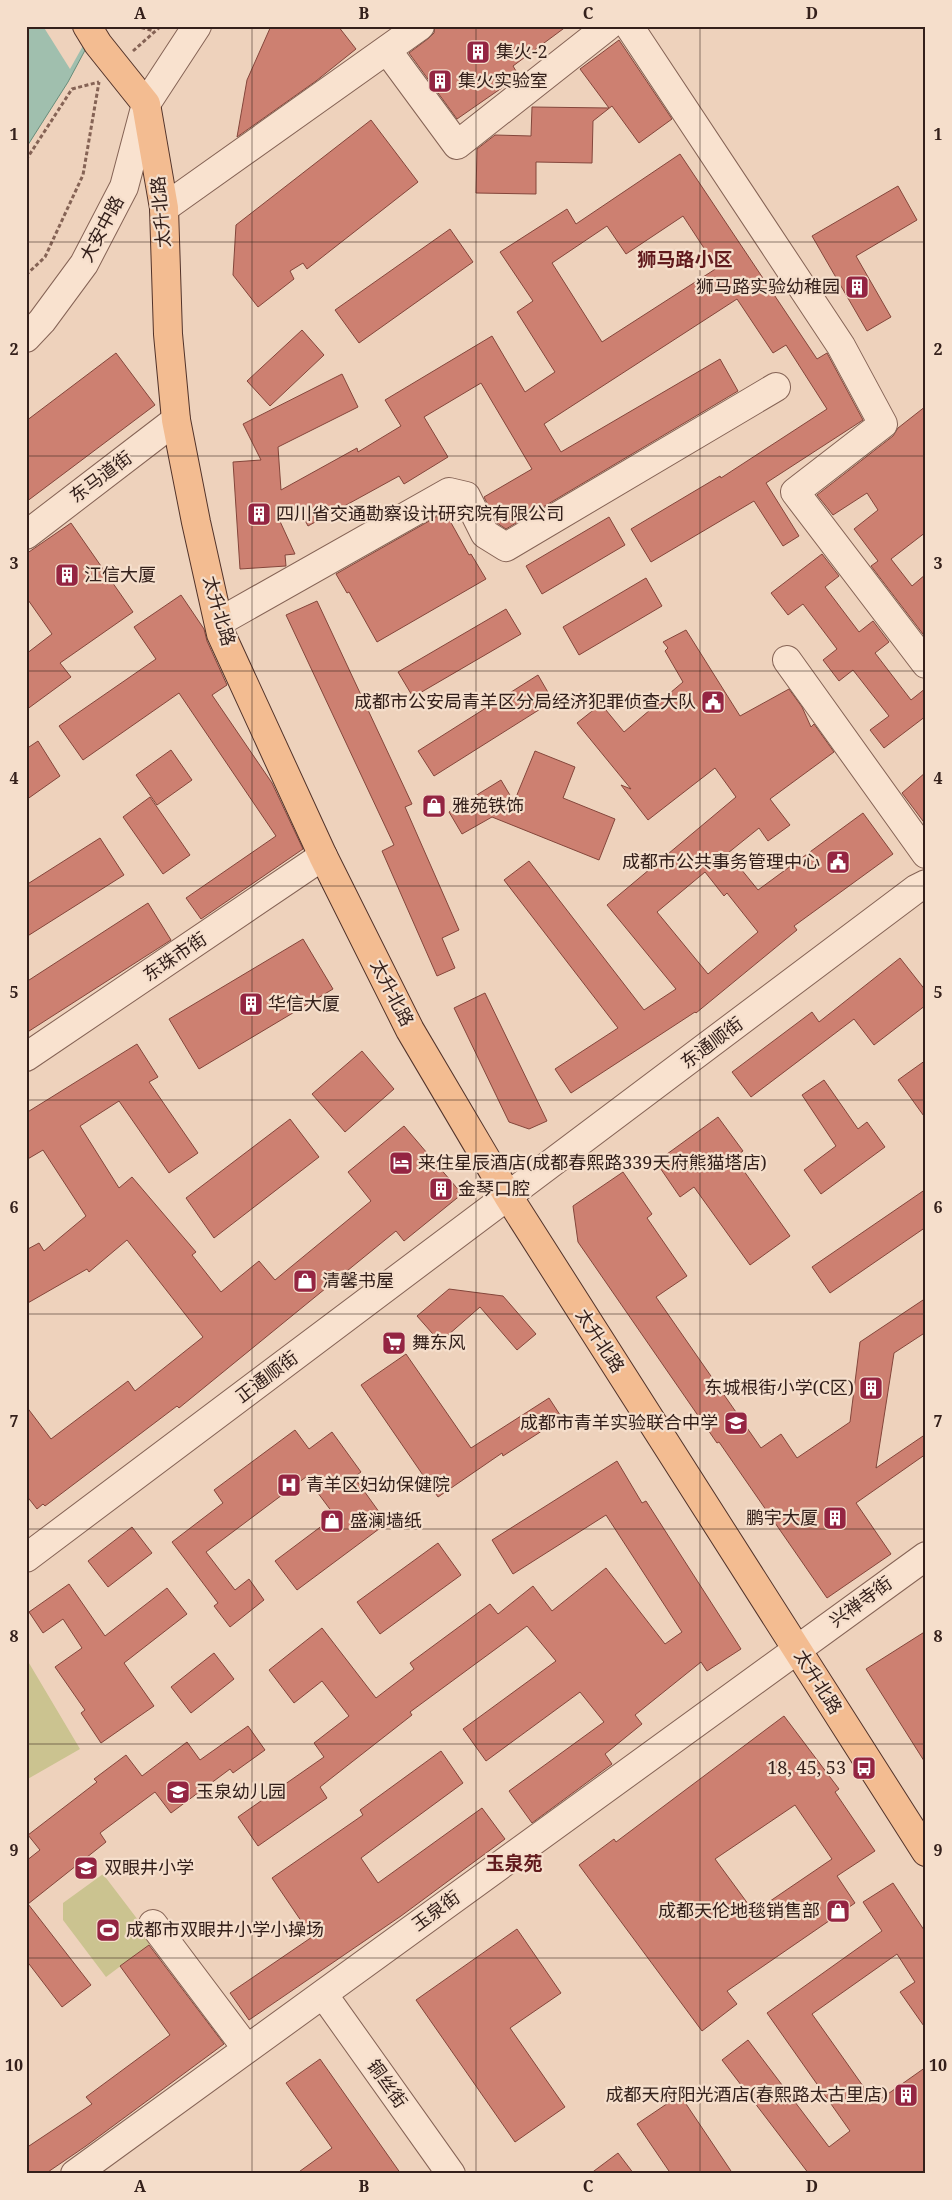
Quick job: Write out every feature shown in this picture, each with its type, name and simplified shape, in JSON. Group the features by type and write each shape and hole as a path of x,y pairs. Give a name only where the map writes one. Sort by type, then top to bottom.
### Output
{"main road":[{"name":"太升北路","path":"92,35 107,74 146,104 164,208 168,334 176,420 221,634 323,856 410,1030 508,1196 926,1852"}],"street":[{"name":"大安中路","path":"26,338 42,321 84,264 124,187 146,104 197,26"},
{"path":"164,208 420,26"},
{"path":"387,50 457,145 608,26"},
{"path":"629,26 841,346 884,424 795,492 926,664"},
{"path":"218,622 449,492 466,496 485,534 506,548 776,387"},
{"name":"东马道街","path":"26,535 176,420"},
{"path":"787,660 926,854"},
{"name":"东珠市街","path":"26,1057 323,856"},
{"name":"东通顺街","path":"508,1196 922,892"},
{"name":"正通顺街","path":"26,1558 508,1196"},
{"name":"兴禅寺街","path":"797,1649 926,1556"},
{"name":"玉泉街","path":"76,2174 797,1649"},
{"path":"154,1924 246,2049"},
{"name":"铜丝街","path":"323,1994 451,2174"}],"path":[{"path":"135,26 155,31"},
{"path":"26,160 72,90 107,74 161,26"},
{"path":"26,275 45,257 83,175 107,74"}],"shaded area":[{"path":"26,26 98,26 68,82 26,148"},
{"path":"26,1658 80,1749 26,1780"},
{"name":"成都市双眼井小学小操场","path":"103,1874 154,1941 106,1977 63,1920 63,1903"}],"pier":[{"path":"43,26 94,26 70,69"}],"building":[{"path":"271,26 338,26 356,49 316,81 237,137 247,80"},
{"path":"435,26 567,26 513,66 519,76 457,119 409,53 434,33"},
{"path":"619,40 672,119 639,143 612,106 593,121 592,163 536,162 536,194 476,193 477,149 495,135 531,136 532,107 609,108 580,69"},
{"path":"371,120 418,182 307,269 303,263 290,271 294,279 258,307 233,275 236,225"},
{"path":"680,154 817,359 827,353 863,420 766,483 799,536 783,546 754,501 651,562 631,529 720,476 721,478 827,409 786,345 773,353 737,299 544,424 561,452 720,359 738,391 506,529 497,523 484,497 532,469 481,383 424,417 448,457 404,484 399,476 308,526 298,507 278,517 295,554 285,555 286,566 240,569 233,462 261,460 243,424 342,374 358,407 278,447 281,490 357,448 358,452 401,426 385,400 492,336 525,392 555,372 517,312 533,301 500,252 567,209 576,224","holes":["683,216 717,268 602,342 552,263 607,226 626,254"]},
{"name":"狮马路实验幼稚园","path":"898,186 917,220 856,256 891,317 867,331 812,236"},
{"path":"450,229 473,262 359,343 335,310"},
{"path":"302,330 324,355 270,406 247,381"},
{"path":"116,353 155,405 26,502 26,421"},
{"path":"926,406 926,532 891,559 912,586 926,574 926,638 871,566 878,561 854,529 878,510 867,493 833,515 817,495 893,436 898,428"},
{"path":"445,512 469,555 471,554 486,579 377,642 349,592 347,593 336,574"},
{"path":"609,517 625,545 542,594 526,566"},
{"name":"江信大厦","path":"71,523 133,612 60,663 71,677 26,710 26,654 52,634 26,597 26,554"},
{"path":"822,554 839,576 825,587 859,632 873,621 889,642 875,653 911,700 926,688 926,716 884,748 870,730 889,716 853,670 839,681 823,660 837,649 803,604 788,615 771,593"},
{"path":"646,578 662,606 579,655 563,627"},
{"path":"181,595 204,629 207,641 227,685 212,695 272,783 303,849 201,919 186,898 276,836 179,693 83,760 59,726 156,659 134,627"},
{"path":"317,601 412,804 405,807 459,930 442,938 455,968 437,976 382,851 394,845 286,615"},
{"path":"506,609 521,634 413,697 398,672"},
{"path":"686,630 740,716 789,689 802,707 811,727 814,724 834,752 770,799 790,825 768,841 759,828 728,853 758,890 863,813 893,854 794,926 797,930 696,1013 571,1093 555,1069 618,1028 504,880 529,861 644,1010 676,989 607,905 736,797 715,768 648,820 621,785 631,789 577,723 601,704 624,732 683,682 665,651 668,648 663,642","holes":["705,872 724,896 727,893 758,932 708,974 657,912"]},
{"path":"538,675 553,701 434,776 418,751"},
{"path":"38,741 60,776 26,800 26,749"},
{"path":"171,750 192,780 157,805 136,775"},
{"path":"535,751 575,767 563,798 615,819 599,860 492,817 462,834 449,812 501,780 514,802"},
{"path":"926,772 926,825 902,793"},
{"path":"150,797 190,855 163,874 123,817"},
{"path":"100,838 124,875 26,937 26,885"},
{"path":"148,903 171,940 26,1033 26,982"},
{"name":"华信大厦","path":"303,939 333,989 199,1069 169,1019"},
{"path":"900,958 926,991 926,1005 874,1045 854,1019 751,1097 732,1072 812,1012 819,1022"},
{"path":"485,993 547,1121 529,1129 509,1122 454,1008"},
{"path":"137,1044 158,1077 149,1082 198,1153 169,1173 119,1101 80,1126 119,1188 132,1177 196,1252 192,1255 221,1292 259,1261 275,1280 371,1201 348,1172 404,1126 462,1194 404,1241 396,1231 179,1408 177,1406 45,1506 43,1504 37,1509 26,1495 26,1406 51,1439 128,1381 135,1391 203,1337 127,1240 89,1272 87,1269 26,1304 26,1250 39,1243 44,1251 86,1216 43,1150 26,1160 26,1113"},
{"path":"362,1051 394,1089 345,1132 312,1094"},
{"path":"926,1060 926,1119 898,1080"},
{"path":"824,1080 858,1129 867,1122 885,1147 821,1194 804,1170 836,1146 802,1095"},
{"path":"718,1117 743,1151 734,1157 790,1236 750,1265 694,1187 680,1197 656,1162"},
{"path":"290,1119 319,1157 214,1238 186,1198"},
{"path":"623,1172 652,1214 647,1218 687,1276 656,1297 761,1448 781,1434 797,1458 850,1422 860,1342 926,1298 926,1332 894,1353 876,1468 926,1434 926,1454 856,1503 891,1554 827,1598 578,1242 573,1206"},
{"path":"926,1189 926,1227 830,1293 812,1267"},
{"path":"449,1289 503,1296 536,1334 517,1350 480,1307 440,1342 417,1316"},
{"path":"406,1354 471,1448 549,1398 562,1418 503,1456 502,1453 438,1497 361,1385"},
{"path":"295,1430 309,1449 332,1432 361,1472 354,1477 387,1523 297,1590 275,1561 335,1516 306,1477 206,1552 235,1590 249,1579 264,1600 230,1627 214,1606 218,1603 172,1542 223,1503 214,1490"},
{"path":"617,1461 642,1503 646,1501 741,1649 707,1671 701,1662 635,1715 642,1724 605,1754 612,1764 532,1823 509,1791 604,1722 580,1692 486,1761 463,1729 556,1661 527,1626 410,1712 412,1715 320,1787 327,1798 258,1846 238,1817 324,1757 314,1743 349,1716 322,1681 294,1703 269,1670 322,1628 376,1698 414,1669 410,1663 490,1604 498,1614 533,1586 552,1611 606,1568 665,1644 682,1632 606,1515 513,1574 492,1540"},
{"path":"132,1527 152,1553 108,1587 88,1561"},
{"path":"438,1543 461,1575 380,1634 357,1602"},
{"path":"69,1584 105,1636 167,1588 187,1614 124,1663 154,1706 101,1743 81,1713 85,1710 55,1667 82,1648 63,1619 43,1633 29,1612"},
{"path":"926,1631 926,1764 866,1669"},
{"path":"214,1653 234,1679 191,1713 171,1687"},
{"path":"784,1716 839,1789 835,1792 875,1851 837,1876 855,1903 727,1991 737,2004 702,2031 579,1865 614,1839 616,1842","holes":["795,1805 832,1859 754,1912 715,1859"]},
{"path":"248,1726 265,1750 233,1773 230,1769 171,1813 155,1792 100,1833 106,1842 28,1904 91,1985 62,2007 26,1960 26,1861 40,1850 28,1835 97,1782 94,1779 126,1755 142,1776 187,1742 200,1760"},
{"path":"441,1751 463,1783 361,1858 378,1883 482,1808 505,1839 401,1916 249,2020 230,1993 312,1937 272,1878 363,1815 360,1810"},
{"path":"893,1883 926,1933 926,2029 900,1992 915,1982 897,1954 812,2014 875,2103 926,2067 926,2174 809,2174 722,2060 748,2040 829,2147 850,2131 767,2013 882,1931 863,1902"},
{"path":"517,1929 561,1993 510,2028 565,2107 515,2142 416,2000"},
{"path":"149,1945 224,2044 45,2174 26,2174 26,2148 92,2104 86,2097 170,2035 120,1966"},
{"path":"320,2059 401,2174 296,2174 332,2148 286,2083"},
{"path":"680,2095 733,2174 671,2174 637,2124"},
{"path":"618,2153 634,2174 590,2174"}],"place":[{"name":"集火-2","path":"478,52"},
{"name":"集火实验室","path":"440,81"},
{"name":"狮马路实验幼稚园","path":"857,287"},
{"name":"四川省交通勘察设计研究院有限公司","path":"259,514"},
{"name":"江信大厦","path":"67,575"},
{"name":"成都市公安局青羊区分局经济犯罪侦查大队","path":"713,702"},
{"name":"雅苑铁饰","path":"434,806"},
{"name":"成都市公共事务管理中心","path":"838,862"},
{"name":"华信大厦","path":"251,1004"},
{"name":"来住星辰酒店(成都春熙路339天府熊猫塔店)","path":"401,1163"},
{"name":"金琴口腔","path":"441,1189"},
{"name":"清馨书屋","path":"305,1281"},
{"name":"舞东风","path":"394,1343"},
{"name":"东城根街小学(C区)","path":"871,1388"},
{"name":"成都市青羊实验联合中学","path":"736,1423"},
{"name":"青羊区妇幼保健院","path":"289,1485"},
{"name":"鹏宇大厦","path":"835,1518"},
{"name":"盛澜墙纸","path":"332,1521"},
{"name":"18, 45, 53","path":"864,1768"},
{"name":"玉泉幼儿园","path":"178,1792"},
{"name":"双眼井小学","path":"86,1868"},
{"name":"成都天伦地毯销售部","path":"838,1911"},
{"name":"成都市双眼井小学小操场","path":"108,1930"},
{"name":"成都天府阳光酒店(春熙路太古里店)","path":"906,2095"}],"district":[{"name":"狮马路小区","path":"685,259"},
{"name":"玉泉苑","path":"514,1863"}]}
